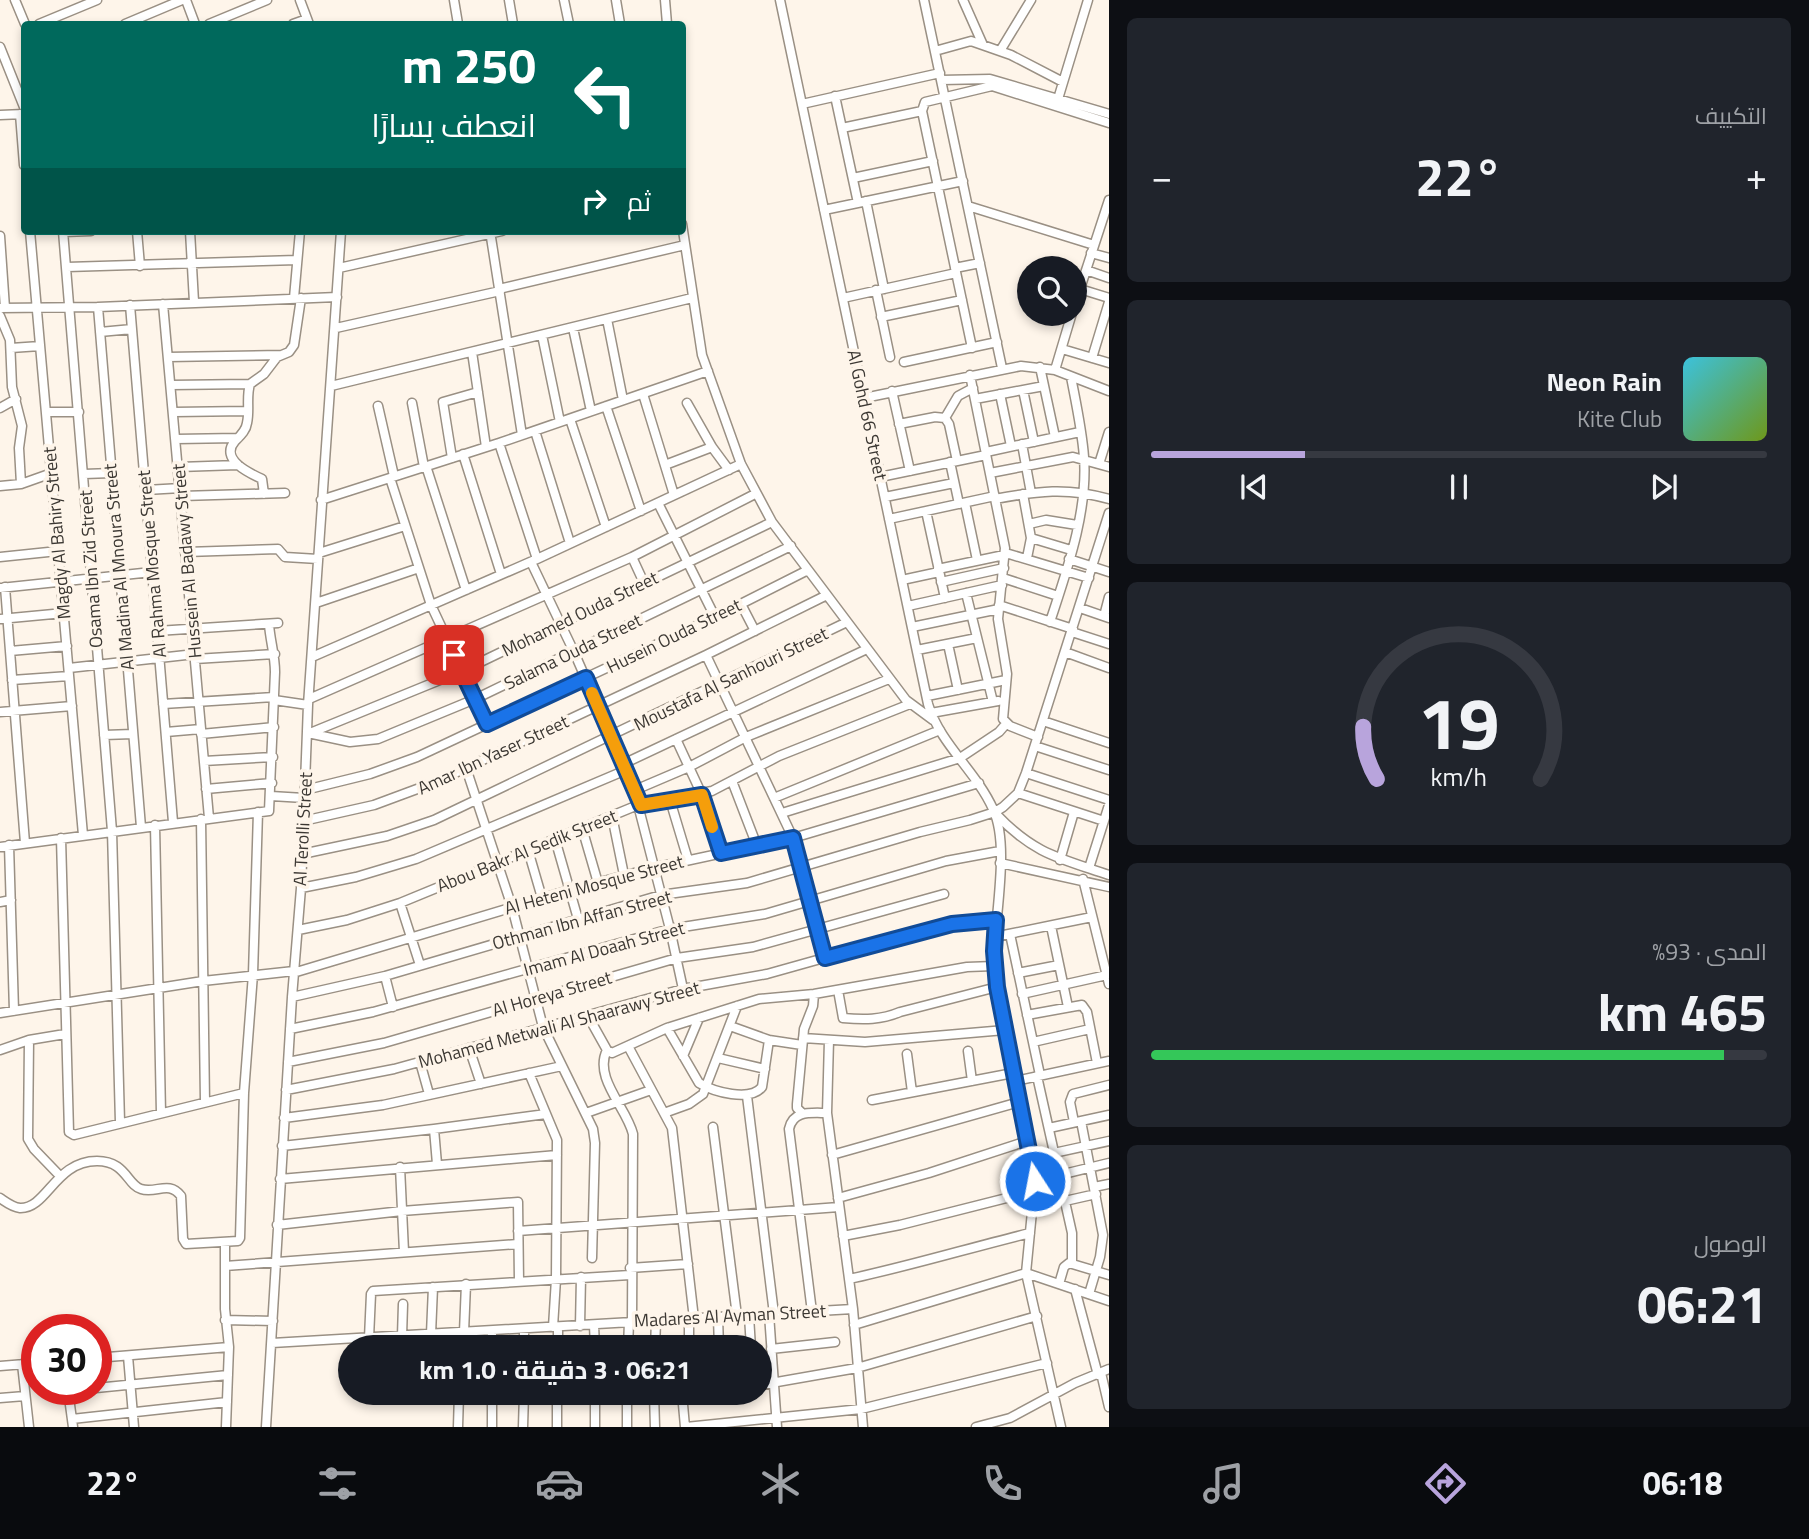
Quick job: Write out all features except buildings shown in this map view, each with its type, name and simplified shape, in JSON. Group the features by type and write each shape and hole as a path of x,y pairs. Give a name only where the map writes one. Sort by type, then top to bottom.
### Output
{"street":[{"path":"15,0 24,21"},
{"path":"46,21 97,0"},
{"path":"132,21 184,0 194,21"},
{"path":"216,21 267,0"},
{"path":"300,0 308,21"},
{"path":"454,0 458,21"},
{"path":"509,0 512,21"},
{"path":"564,0 568,21"},
{"path":"616,0 620,21"},
{"path":"665,0 667,21"},
{"name":"Al Gohd 66 Street","path":"780,0 927,696 940,730 979,783 995,812"},
{"path":"924,0 1002,368"},
{"path":"963,0 983,45"},
{"path":"1000,51 1031,0"},
{"path":"1058,99 1088,0"},
{"path":"935,51 968,41 1000,51 1063,82"},
{"path":"0,47 21,106"},
{"path":"802,103 941,77 989,79 1109,114"},
{"path":"972,348 922,111 925,102 992,86 1109,123"},
{"path":"835,96 853,178 862,202 890,357"},
{"path":"842,128 922,111"},
{"path":"0,115 21,112"},
{"path":"853,178 933,161"},
{"path":"824,210 963,181"},
{"path":"1087,266 1109,200"},
{"path":"968,206 1092,249 1109,258"},
{"name":"Magdy Al Bahiry Street","path":"30,235 83,835"},
{"name":"Osama Ibn Zid Street","path":"63,235 111,831 120,1122"},
{"path":"137,235 140,266"},
{"path":"190,235 194,302"},
{"path":"168,358 281,355 289,352 294,345 300,235"},
{"name":"Al Terolli Street","path":"265,1427 293,972 301,888 321,500 336,328 341,235"},
{"path":"339,268 477,235"},
{"path":"491,235 522,435"},
{"path":"684,235 697,338 741,464 772,522 910,704 933,717 1004,700"},
{"path":"0,236 2,311 11,348 12,387 22,426 19,448 21,484"},
{"path":"336,328 685,245"},
{"path":"67,267 298,260"},
{"path":"843,298 980,263"},
{"path":"1087,270 1109,278"},
{"path":"1087,292 1109,300 1092,358"},
{"path":"2,311 337,297"},
{"path":"331,386 692,298"},
{"path":"881,317 962,300"},
{"name":"Hussein Al Badawy Street","path":"163,304 204,761 205,818"},
{"name":"Al Rahma Mosque Street","path":"130,305 173,822"},
{"name":"Al Madina Al Mnoura Street","path":"98,307 141,827"},
{"path":"607,319 623,400"},
{"path":"1055,370 1069,326"},
{"path":"573,328 591,411"},
{"path":"100,331 132,329"},
{"path":"542,335 560,422"},
{"path":"904,362 997,342"},
{"path":"11,348 40,345"},
{"path":"1062,349 1109,363"},
{"path":"472,352 486,447"},
{"path":"171,385 250,384 264,374 281,355"},
{"path":"864,398 1002,368 1040,367 1055,370 1109,391"},
{"path":"1040,367 1055,437"},
{"path":"321,500 708,372"},
{"path":"970,375 1005,554 998,629 1006,680 1003,719 1006,724 1036,742 1109,770"},
{"path":"1050,622 1067,571 1083,491 1084,459 1072,377"},
{"path":"250,384 248,422 232,444 230,452 238,465 262,479 264,494"},
{"path":"975,399 1044,386"},
{"path":"945,418 958,396 973,388"},
{"path":"1023,390 1034,442"},
{"path":"892,391 910,471"},
{"path":"452,458 443,402 478,392"},
{"path":"643,394 674,495"},
{"path":"1000,394 1011,446"},
{"path":"0,408 16,399"},
{"path":"412,403 425,466 466,590"},
{"path":"687,403 712,447 729,470"},
{"path":"378,406 405,526 431,605 487,724"},
{"path":"606,406 641,511"},
{"path":"174,412 248,411"},
{"path":"46,412 79,412"},
{"path":"899,424 935,417 945,418"},
{"path":"570,418 606,527"},
{"path":"945,418 949,424 954,483 977,560"},
{"path":"535,431 570,543"},
{"path":"880,477 1080,432"},
{"path":"1099,464 1109,432"},
{"path":"176,439 238,438"},
{"path":"499,443 547,595 635,790 683,989"},
{"path":"1021,444 1026,466 1031,538 1027,558"},
{"path":"665,465 712,447"},
{"path":"463,454 501,575"},
{"path":"990,473 1061,458 1084,459 1109,467"},
{"path":"312,657 501,575 741,464"},
{"path":"179,467 238,465"},
{"path":"0,486 21,484 52,473"},
{"path":"84,474 112,473"},
{"path":"885,497 954,483"},
{"path":"146,490 285,493"},
{"path":"889,519 1027,493 1083,491 1109,499"},
{"path":"163,704 274,699 309,702 632,557 755,494"},
{"path":"658,503 715,617"},
{"path":"926,511 945,598"},
{"path":"995,812 1018,793 1026,774 1109,513"},
{"path":"1028,524 1046,520 1077,525"},
{"name":"Mohamed Ouda Street","path":"308,733 462,671 772,522"},
{"path":"186,552 278,549 285,557 319,556 405,526"},
{"path":"1031,538 1109,572"},
{"name":"Salama Ouda Street","path":"308,733 350,742 369,742 475,699 791,547"},
{"path":"0,557 58,551"},
{"path":"902,580 1005,554 1027,558 1089,578"},
{"path":"632,557 644,583"},
{"path":"316,603 419,568"},
{"path":"941,582 1004,568"},
{"name":"Husein Ouda Street","path":"271,796 305,794 394,766 715,617 808,570"},
{"path":"24,843 10,651 2,588 152,572"},
{"path":"908,606 1002,582 1058,596"},
{"path":"967,593 993,702"},
{"name":"Amar Ibn Yaser Street","path":"303,821 395,799 706,655 827,595"},
{"path":"1080,608 1106,617 1109,598"},
{"path":"741,604 755,631"},
{"path":"912,627 999,607 1109,644"},
{"path":"4,619 64,613"},
{"name":"Moustafa Al Sanhouri Street","path":"302,854 411,829 477,800 847,622"},
{"path":"14,1011 11,900 5,846 271,810 275,654 270,639 274,623 157,631"},
{"path":"917,650 977,638"},
{"path":"948,644 958,690"},
{"path":"10,651 67,646"},
{"path":"301,888 386,869 435,852 624,767 676,739 867,649"},
{"path":"1065,652 1109,668"},
{"path":"12,680 160,658 275,654"},
{"path":"706,655 793,838 825,958"},
{"path":"635,790 689,767 746,737 889,679"},
{"path":"927,696 1006,680"},
{"name":"Abou Bakr Al Sedik Street","path":"298,930 346,920 400,903 639,805 702,795 799,747 910,704"},
{"path":"0,712 72,706"},
{"path":"1043,721 1109,743"},
{"path":"782,813 960,758 999,732 1006,724"},
{"path":"166,732 274,727"},
{"path":"774,798 940,730"},
{"path":"104,735 133,734"},
{"path":"676,739 702,795 721,853"},
{"path":"204,761 273,757"},
{"path":"466,768 512,907 543,1027 593,1129 595,1143 592,1258"},
{"path":"1026,774 1109,800"},
{"path":"732,781 757,846"},
{"path":"206,789 272,783"},
{"name":"Al Heteni Mosque Street","path":"0,1013 253,974 293,972 653,867 793,838 979,783"},
{"path":"1018,793 1104,821"},
{"path":"670,800 688,860"},
{"path":"1092,882 1092,869 1109,806"},
{"path":"995,812 1000,863 994,966 1035,1181 1026,1273 1061,1427"},
{"path":"995,812 1028,844 1060,860 1109,874"},
{"name":"Othman Ibn Affan Street","path":"292,997 385,975 661,895 747,883 995,812"},
{"path":"1060,860 1074,812"},
{"path":"0,1198 19,1208 28,1206 37,1202 60,1176 78,1165 98,1161 125,1170 137,1188 173,1188 181,1196 184,1242 238,1241 241,1236 244,1093 253,974 258,813"},
{"path":"612,816 624,875"},
{"path":"205,818 205,1102"},
{"path":"155,825 161,1113"},
{"path":"582,828 598,883"},
{"path":"61,838 70,1134 244,1093"},
{"path":"555,839 578,919"},
{"path":"528,850 542,898"},
{"name":"Imam Al Doaah Street","path":"290,1028 393,1007 670,929 744,918 956,858 1000,851"},
{"path":"1000,863 1109,887"},
{"path":"1022,994 1063,985 1108,980 1080,879 1080,865"},
{"name":"Al Horeya Street","path":"288,1062 384,1042 677,958 753,947 944,894"},
{"path":"0,902 11,900"},
{"path":"400,903 420,965"},
{"path":"994,937 1092,917"},
{"name":"Mohamed Metwali Al Shaarawy Street","path":"286,1090 369,1075 683,989 755,977 952,924 996,920"},
{"path":"1051,926 1068,1007"},
{"path":"1010,934 1073,1243 1072,1263"},
{"path":"0,955 12,953"},
{"path":"1018,973 1059,964"},
{"path":"588,1016 607,1050 612,1053 667,1028 765,998 814,994 967,967 994,966"},
{"path":"385,975 393,1007"},
{"path":"838,990 843,1018 874,1019 887,1018 900,1012 997,987"},
{"path":"803,1113 797,1108 802,1041 814,994"},
{"path":"1027,1015 1077,1005 1085,1008 1097,1063"},
{"path":"664,1113 697,1100 707,1087 737,1006"},
{"path":"683,1056 699,1018"},
{"path":"730,1026 769,1040 865,1042 1005,1030"},
{"path":"667,1028 699,1083 747,1096 758,1092 762,1087 769,1040"},
{"path":"1033,1042 1090,1029"},
{"path":"0,1050 29,1040 65,1034"},
{"path":"29,1040 28,1139 60,1176"},
{"path":"830,1040 827,1113 853,1309 863,1427"},
{"path":"628,1046 674,1137 688,1264 691,1335"},
{"path":"469,1048 481,1084"},
{"path":"607,1050 602,1066 633,1134 629,1335"},
{"path":"968,1051 972,1081"},
{"path":"907,1054 912,1092"},
{"path":"718,1058 765,1069"},
{"path":"420,1062 429,1094"},
{"path":"872,1100 972,1081 1039,1075 1109,1062"},
{"path":"284,1118 383,1105 562,1066"},
{"path":"529,1073 556,1135 556,1335"},
{"path":"1089,1294 1106,1222 1095,1191 1086,1146 1070,1102 1073,1094 1108,1087"},
{"path":"586,1113 651,1090"},
{"path":"747,1096 762,1212 771,1335"},
{"path":"832,1155 1019,1102"},
{"path":"812,1312 789,1129 791,1122 803,1113 827,1113"},
{"path":"282,1146 546,1114"},
{"path":"1049,1128 1109,1115"},
{"path":"713,1127 737,1316"},
{"path":"434,1129 437,1164"},
{"path":"518,1231 800,1209 838,1202 1027,1141"},
{"path":"1031,1158 1109,1141"},
{"path":"280,1179 556,1155"},
{"path":"1035,1181 1109,1163"},
{"path":"400,1167 404,1252"},
{"path":"1065,1201 1109,1184"},
{"path":"843,1236 934,1217 1034,1191"},
{"path":"277,1225 518,1202 519,1281"},
{"path":"849,1279 1030,1233"},
{"path":"225,1243 225,1320 229,1347 226,1427"},
{"path":"225,1266 518,1244"},
{"path":"1059,1284 1064,1267 1072,1263 1109,1275"},
{"path":"369,1335 372,1292 581,1277 688,1264"},
{"path":"854,1325 1026,1273 1109,1300"},
{"path":"580,1326 581,1277"},
{"path":"461,1335 466,1284"},
{"path":"431,1334 433,1287"},
{"path":"1075,1289 1103,1372 1109,1407"},
{"path":"402,1335 403,1304"},
{"name":"Madares Al Ayman Street","path":"416,1335 853,1309"},
{"path":"749,1316 750,1335"},
{"path":"776,1422 772,1384 857,1368 1037,1316"},
{"path":"718,1317 719,1335"},
{"path":"225,1320 273,1321"},
{"path":"655,1335 656,1321"},
{"path":"594,1325 594,1335"},
{"path":"524,1329 524,1335"},
{"name":"Madares Al Ayman Street","path":"272,1343 338,1340"},
{"path":"772,1349 835,1342"},
{"path":"112,1357 229,1347"},
{"path":"128,1356 134,1427"},
{"path":"682,1405 685,1427 776,1422 861,1409 1047,1363"},
{"path":"0,1366 21,1364"},
{"path":"976,1427 1011,1422 1075,1383 1103,1372"},
{"path":"112,1387 228,1375"},
{"path":"0,1398 21,1396"},
{"path":"70,1405 73,1423 227,1402"},
{"path":"26,1405 29,1427"},
{"path":"458,1405 458,1427"},
{"path":"492,1405 492,1427"},
{"path":"523,1427 524,1405"},
{"path":"557,1405 557,1427"},
{"path":"595,1405 595,1427"},
{"path":"627,1405 627,1427"},
{"path":"654,1405 655,1427"}],"slow traffic":[{"path":"592,693 641,805 702,795 712,827"}],"route":[{"path":"454,655 487,724 586,678 641,805 702,795 721,853 793,838 825,958 931,928 996,920 994,966 997,987 1035,1181"}]}
